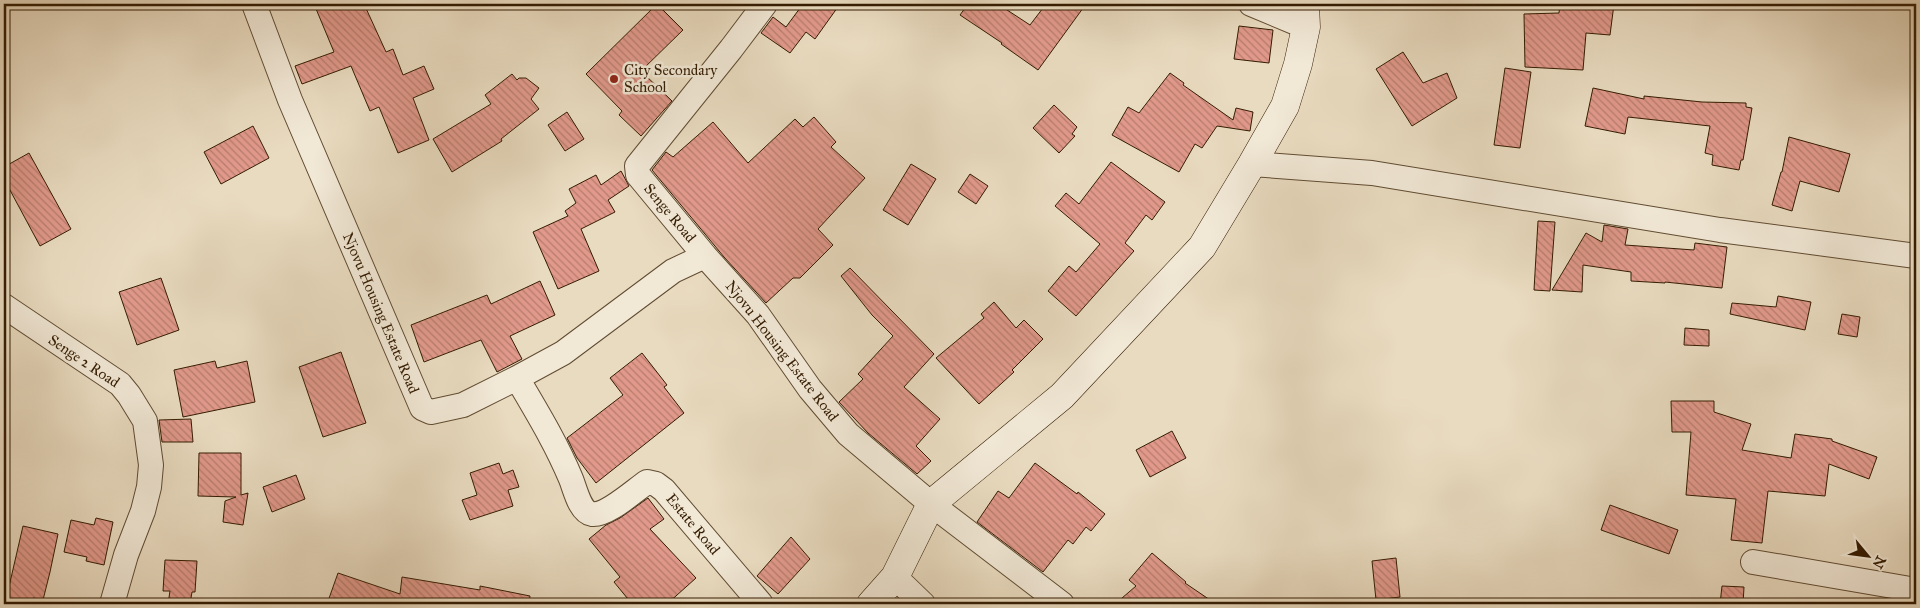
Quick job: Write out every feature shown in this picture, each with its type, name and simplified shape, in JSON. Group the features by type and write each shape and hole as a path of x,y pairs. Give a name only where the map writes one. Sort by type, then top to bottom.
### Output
{"street":[{"name":"Njovu Housing Estate Road","path":"254,4 290,100 422,408 431,412 463,405 518,378 563,353 673,271 705,256 758,315 810,390 848,434 931,504 1062,604"},
{"name":"Senge Road","path":"705,256 638,175 637,166 725,57 764,4"},
{"path":"871,604 895,577 931,504 1062,396 1202,247 1285,106 1298,64 1306,15 1251,4"},
{"path":"1252,164 1372,173 1720,230 1916,256"},
{"name":"Senge 2 Road","path":"4,306 120,384 130,395 146,421 151,465 149,487 143,511 126,556 112,604"},
{"name":"Estate Road","path":"518,378 555,443 580,502 587,511 591,514 605,512 647,482 656,484 664,490 761,604"},
{"path":"1753,562 1916,590"},
{"path":"895,577 923,604"}],"building":[{"path":"314,4 364,4 386,52 393,49 403,75 424,66 434,89 413,98 429,140 398,153 379,107 370,111 351,66 302,84 295,66 334,52"},
{"path":"657,4 683,30 641,71 672,101 641,136 619,115 622,111 586,74"},
{"path":"803,4 840,4 815,39 806,32 790,53 761,33 773,17 786,27"},
{"path":"968,4 998,4 1030,25 1046,4 1086,4 1038,70 960,15"},
{"path":"1560,4 1614,4 1610,35 1586,33 1583,70 1525,67 1524,14 1559,13"},
{"path":"1239,26 1273,30 1269,63 1234,59"},
{"path":"1403,52 1423,83 1447,73 1457,98 1412,126 1376,69"},
{"path":"1505,68 1531,72 1520,148 1494,145"},
{"path":"1170,73 1184,83 1183,85 1233,120 1236,108 1253,112 1250,131 1217,126 1202,148 1195,144 1179,172 1112,135 1128,107 1139,113"},
{"path":"512,74 517,80 519,78 526,78 539,88 531,99 539,109 501,139 502,141 452,172 433,139 491,104 485,95"},
{"path":"1593,88 1644,99 1644,96 1702,102 1746,103 1746,107 1752,108 1743,160 1741,160 1739,170 1712,165 1713,155 1705,153 1710,126 1628,117 1625,134 1585,126"},
{"path":"1054,105 1077,127 1072,134 1075,136 1059,153 1033,128"},
{"path":"567,112 584,139 565,151 548,125"},
{"path":"814,117 836,142 831,147 865,178 818,229 833,245 800,278 793,278 766,303 724,257 652,170 666,152 673,157 713,122 748,163 795,119 803,127"},
{"path":"253,126 269,158 221,184 204,152"},
{"path":"1789,137 1850,154 1839,192 1800,181 1792,211 1772,205 1782,172"},
{"path":"29,153 71,229 40,246 4,179 4,167"},
{"path":"1111,162 1165,202 1152,220 1146,215 1125,243 1134,251 1076,316 1048,291 1069,266 1076,272 1100,244 1055,206 1066,193 1079,204"},
{"path":"911,164 936,179 908,225 883,210"},
{"path":"621,171 629,186 608,200 615,212 581,229 599,271 558,289 533,232 568,216 565,211 576,203 569,189 596,175 601,185"},
{"path":"970,174 988,186 976,204 958,192"},
{"path":"1538,221 1555,222 1550,291 1534,290"},
{"path":"1604,225 1628,229 1625,245 1694,250 1695,243 1727,247 1722,288 1665,282 1631,281 1631,272 1583,265 1582,292 1552,290 1586,233 1602,242"},
{"path":"850,268 934,354 904,387 940,419 916,446 931,461 917,474 868,433 839,402 863,379 858,374 893,336 872,315 841,276"},
{"path":"161,278 179,330 137,345 119,292"},
{"path":"540,281 555,315 510,336 522,359 497,372 481,340 424,362 411,325 487,295 491,304"},
{"path":"1778,296 1811,302 1805,330 1730,314 1732,303 1776,307"},
{"path":"994,302 1016,328 1024,320 1043,339 1012,370 1014,372 979,404 936,358 984,318 981,314"},
{"path":"1842,314 1860,317 1857,337 1838,334"},
{"path":"1685,328 1709,330 1709,346 1684,345"},
{"path":"341,352 366,423 323,437 299,367"},
{"path":"642,353 667,385 664,387 684,413 596,483 577,458 567,438 623,395 610,378"},
{"path":"215,361 217,368 247,361 255,402 183,417 174,370"},
{"path":"1671,401 1714,401 1714,412 1751,424 1742,450 1791,458 1795,434 1832,439 1832,441 1877,457 1869,479 1829,464 1825,496 1768,491 1762,543 1731,540 1736,499 1686,495 1691,432 1672,432"},
{"path":"191,419 193,442 162,442 159,420"},
{"path":"1172,431 1186,458 1150,477 1136,450"},
{"path":"199,453 241,453 241,495 248,493 243,525 223,522 225,501 236,497 198,496"},
{"path":"499,463 503,474 513,470 519,487 508,490 513,506 470,520 462,500 477,495 470,473"},
{"path":"1035,463 1077,494 1078,492 1105,514 1091,531 1086,527 1073,544 1068,540 1043,572 977,522 998,491 1009,498"},
{"path":"296,475 305,499 272,512 263,487"},
{"path":"648,498 664,519 650,529 696,578 667,604 632,604 614,582 620,577 589,539 606,525 620,518"},
{"path":"1610,505 1678,530 1669,554 1601,530"},
{"path":"96,518 113,522 104,565 86,561 87,557 64,552 71,520 94,525"},
{"path":"23,526 58,534 50,572 43,600 33,598 31,604 5,604"},
{"path":"791,537 810,559 778,594 757,576"},
{"path":"1152,553 1185,583 1216,604 1115,604 1136,586 1129,580"},
{"path":"1396,558 1400,597 1376,600 1372,561"},
{"path":"165,560 197,561 195,592 192,592 190,604 168,604 170,591 163,591"},
{"path":"338,573 400,594 402,577 480,590 480,586 530,596 529,604 327,604"},
{"path":"1722,586 1744,587 1743,604 1720,604"}],"place":[{"name":"City Secondary School","path":"614,79"}]}
